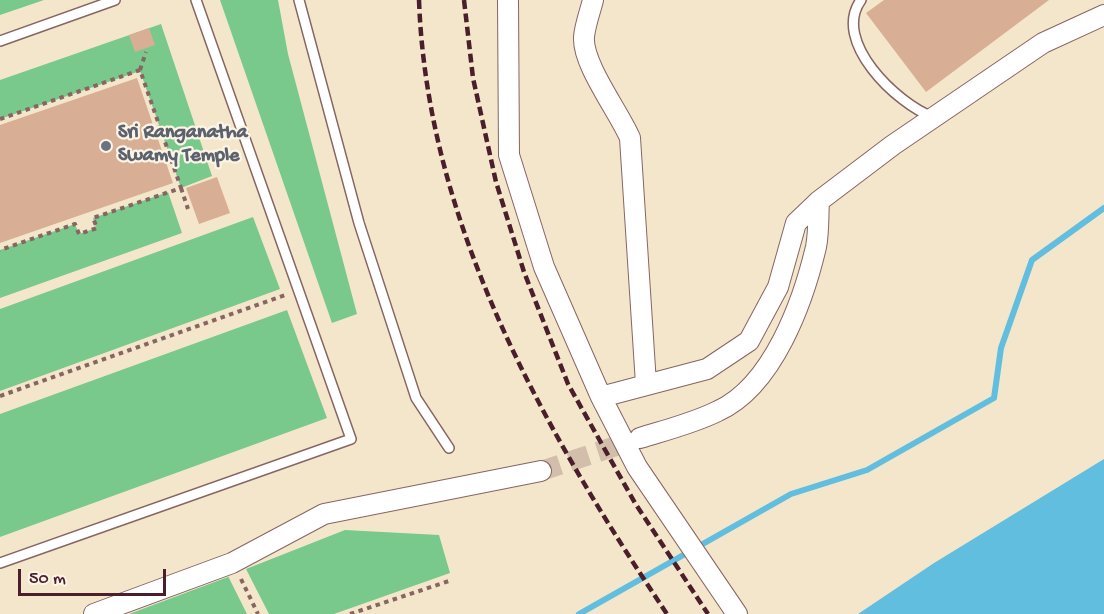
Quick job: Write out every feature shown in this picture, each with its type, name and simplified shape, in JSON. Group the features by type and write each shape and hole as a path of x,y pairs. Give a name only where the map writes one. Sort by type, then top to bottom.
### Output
{"street":[{"path":"508,0 509,155 544,267 601,397 637,467 737,614"},
{"path":"592,0 584,39 600,88 620,116 630,138 646,384"},
{"path":"601,397 707,369 749,341 778,287 796,223 819,201 934,117 1043,44 1102,13"},
{"path":"640,438 720,411 756,383 781,343 801,294 816,245 819,201"},
{"path":"94,614 232,563 324,514 541,471"}],"lane":[{"path":"0,41 115,0"},
{"path":"0,563 351,439 196,0"},
{"path":"299,0 359,223 416,398 449,448"},
{"path":"861,0 856,8 854,28 874,73 916,111 934,117"}],"path":[{"path":"146,52 140,70 188,209"},
{"path":"0,119 140,70"},
{"path":"0,250 75,224 79,234 97,228 93,218 180,188"},
{"path":"0,396 299,290"},
{"path":"232,563 258,614"},
{"path":"350,614 449,581"}],"green space":[{"path":"0,0 44,0 0,15"},
{"path":"220,0 278,0 288,54 357,314 332,323"},
{"path":"161,24 212,176 181,188 140,71 0,119 0,80"},
{"path":"168,192 182,233 0,298 0,250 75,224 79,234 96,228 93,218"},
{"path":"253,217 280,289 0,391 0,309"},
{"path":"287,310 327,418 0,537 0,414"},
{"path":"345,530 439,535 450,573 334,614 269,614 246,569"},
{"path":"228,577 247,614 129,614"}],"water":[{"path":"1104,459 1104,614 858,614 934,563"}],"building":[{"path":"884,0 1049,0 926,92 866,13"},
{"path":"149,28 155,45 135,52 129,35"},
{"path":"137,78 173,183 0,243 0,125"},
{"path":"217,177 230,213 199,224 186,188"}],"waterway":[{"path":"579,614 791,494 867,470 994,398 1001,348 1032,260 1104,208"}],"tunnel":[{"path":"541,471 640,438"}],"railway":[{"path":"419,0 427,84 444,165 469,245 500,323 537,399 578,473 667,614"},
{"path":"464,0 473,78 496,182 524,272 568,384 635,503 708,614"}],"place":[{"name":"Sri Ranganatha Swamy Temple","path":"106,146"}]}
